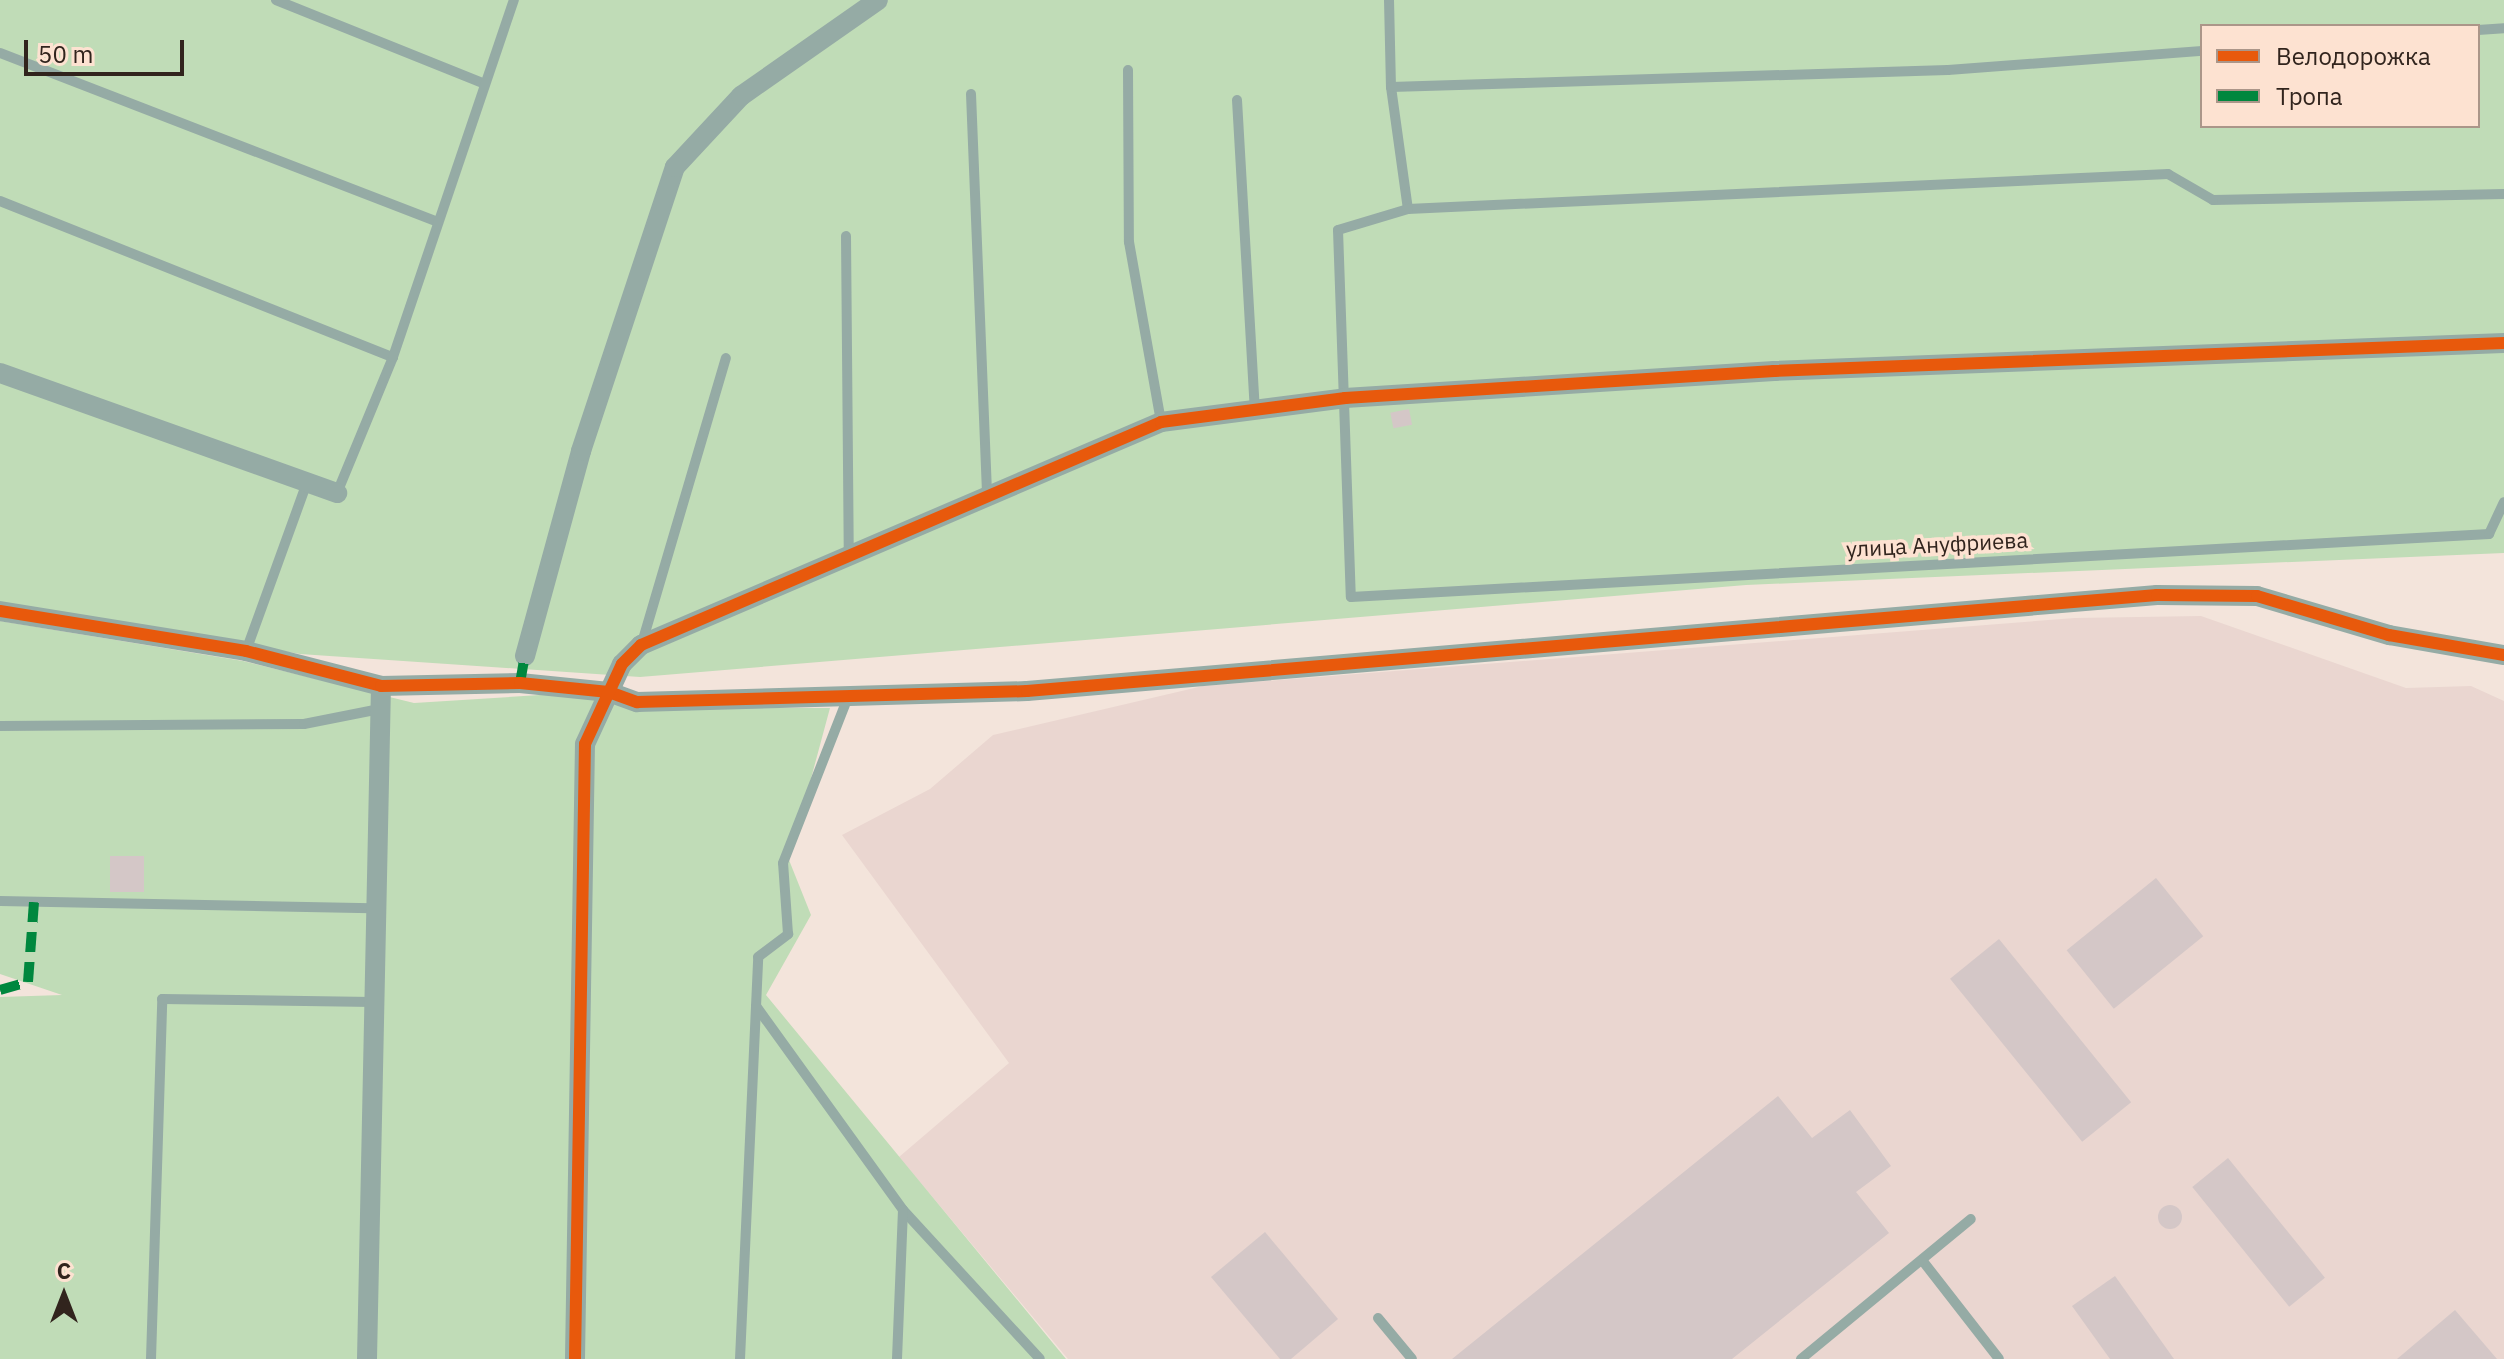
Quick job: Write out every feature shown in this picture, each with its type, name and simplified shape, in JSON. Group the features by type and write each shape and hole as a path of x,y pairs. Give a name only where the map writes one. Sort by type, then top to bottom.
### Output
{"street":[{"path":"525,656 581,451 675,167 741,96 878,0"},
{"path":"575,1359 585,744 609,692 641,645 705,613 849,559 1161,422 1345,398 2081,355 2504,343"},
{"path":"0,373 306,485 337,493"},
{"path":"0,611 246,651 381,686 520,683 609,692 637,702 1027,691 2157,595 2257,596 2389,635 2504,655"},
{"path":"367,1359 375,710 381,686"}],"lane":[{"path":"276,0 485,84"},
{"path":"337,493 393,357 436,221 514,0"},
{"path":"1389,0 1391,87 1408,209"},
{"path":"2480,30 2504,28"},
{"path":"1391,87 1948,70 2200,51"},
{"path":"0,53 436,221"},
{"path":"1128,70 1129,242 1161,422"},
{"path":"971,94 987,500"},
{"path":"1237,100 1255,412"},
{"path":"1345,398 1338,230 1408,209 2168,174 2213,200 2504,194"},
{"path":"0,201 393,357"},
{"path":"846,236 849,559"},
{"path":"641,645 726,358"},
{"name":"улица Ануфриева","path":"1345,398 1351,597 2489,534 2504,502"},
{"path":"246,651 306,485"},
{"path":"740,1359 758,957 788,934 783,863 849,696"},
{"path":"0,726 304,724 375,710"},
{"path":"0,901 372,908"},
{"path":"151,1359 162,999 373,1002"},
{"path":"756,1006 903,1210 1040,1359"},
{"path":"897,1359 903,1210"},
{"path":"1801,1359 1971,1219"},
{"path":"1922,1260 1999,1359"},
{"path":"1378,1318 1412,1359"}],"shaded area":[{"path":"2201,616 2406,688 2471,686 2504,701 2504,1359 1068,1359 899,1157 1009,1063 842,835 930,789 993,735 1203,686 2075,618"}],"green space":[{"path":"0,0 2504,0 2504,553 1746,585 640,677 300,654 0,602"},
{"path":"0,621 243,661 414,703 571,693 629,708 830,708 789,860 811,915 766,995 1066,1359 0,1359 0,997 62,995 0,974"}],"building":[{"path":"1409,409 1412,425 1393,428 1390,413"},
{"path":"110,856 144,856 144,892 110,892"},
{"path":"2156,878 2203,936 2114,1009 2067,950"},
{"path":"1999,939 2131,1102 2082,1142 1950,979"},
{"path":"1778,1096 1812,1138 1850,1110 1891,1166 1856,1192 1889,1233 1732,1359 1452,1359"},
{"path":"2228,1158 2325,1278 2289,1307 2192,1187"},
{"path":"2170,1205 2178,1209 2182,1217 2178,1225 2170,1229 2162,1225 2158,1217 2162,1209"},
{"path":"1265,1232 1338,1319 1291,1359 1280,1359 1211,1277"},
{"path":"2115,1276 2174,1359 2110,1359 2072,1306"},
{"path":"2455,1310 2497,1359 2397,1359"}],"marked path":[{"path":"520,683 525,656"},
{"path":"0,990 28,982 34,902"}],"cycle path":[{"path":"575,1359 585,744 622,664 641,645 1161,422 1345,398 1774,371 2504,343"},
{"path":"0,611 246,651 381,686 520,683 609,692 637,702 1027,691 2157,595 2257,596 2389,635 2504,655"}]}
